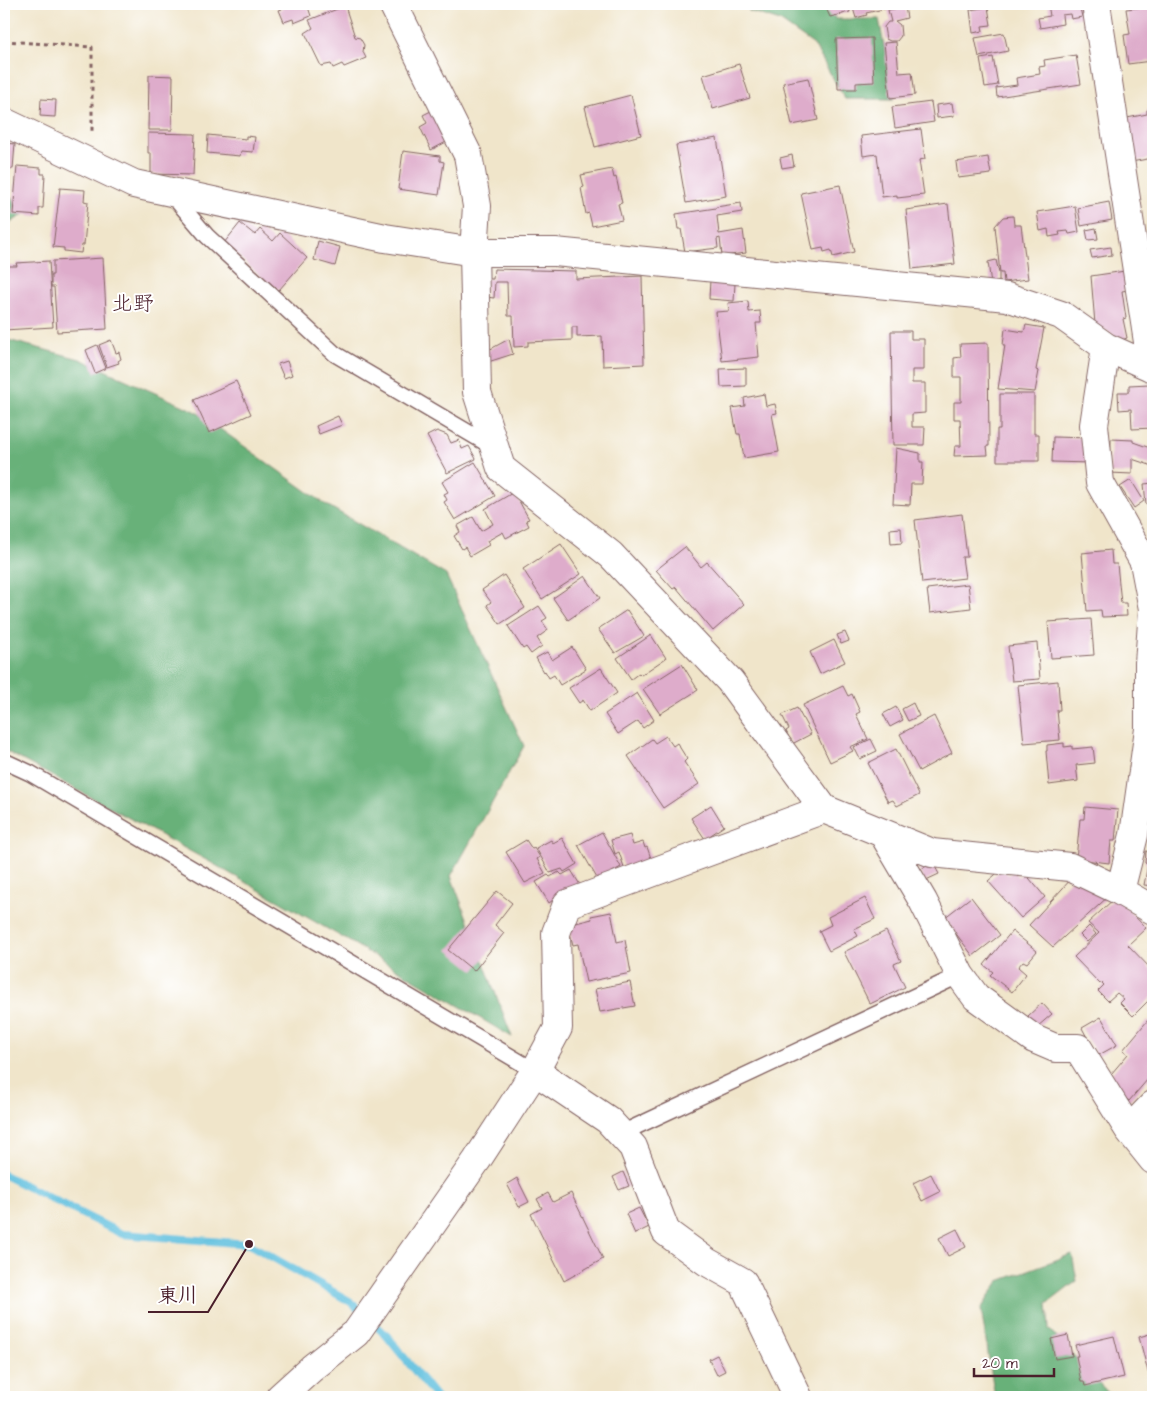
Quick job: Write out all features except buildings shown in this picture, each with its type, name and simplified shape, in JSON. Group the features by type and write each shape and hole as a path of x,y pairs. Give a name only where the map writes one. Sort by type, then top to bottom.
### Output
{"street":[{"path":"393,4 468,155 477,206 474,252 477,392 501,468 611,555 730,681 824,809 932,853 1070,867 1120,891 1153,910"},
{"path":"1096,4 1153,368"},
{"path":"4,122 134,184 385,238 474,252 555,252 1007,297 1061,315 1106,347 1153,368"},
{"path":"1106,347 1094,425 1100,483 1144,562 1153,609 1149,663 1148,729 1134,835 1120,891"},
{"path":"280,1397 312,1368 356,1333 477,1160 535,1071 558,1028 556,933 567,904 824,809"},
{"path":"884,835 923,901 960,975 976,997 1034,1039 1055,1048 1078,1048 1129,1130 1153,1160"},
{"path":"535,1071 608,1120 633,1147 666,1232 707,1262 743,1282 798,1397"},
{"path":"1129,1130 1153,1105"}],"lane":[{"path":"171,193 207,236 335,354 495,448"},
{"path":"4,761 30,773 535,1071"},
{"path":"620,1134 960,975"}],"path":[{"path":"4,41 92,47 91,164"}],"green space":[{"path":"747,4 830,4 835,19 879,19 894,99 845,99 814,45 780,21 749,11"},
{"path":"4,192 27,212 4,227"},
{"path":"4,339 80,359 195,411 325,504 446,575 524,746 451,876 512,1037 210,862 4,750"},
{"path":"1072,1254 1077,1281 1047,1304 1049,1329 1112,1397 995,1397 981,1309 999,1281"}],"waterway":[{"path":"4,1175 122,1234 249,1244 351,1302 386,1335 436,1397"}],"place":[{"name":"東川","path":"249,1244"}],"district":[{"name":"北野","path":"133,303"}]}
